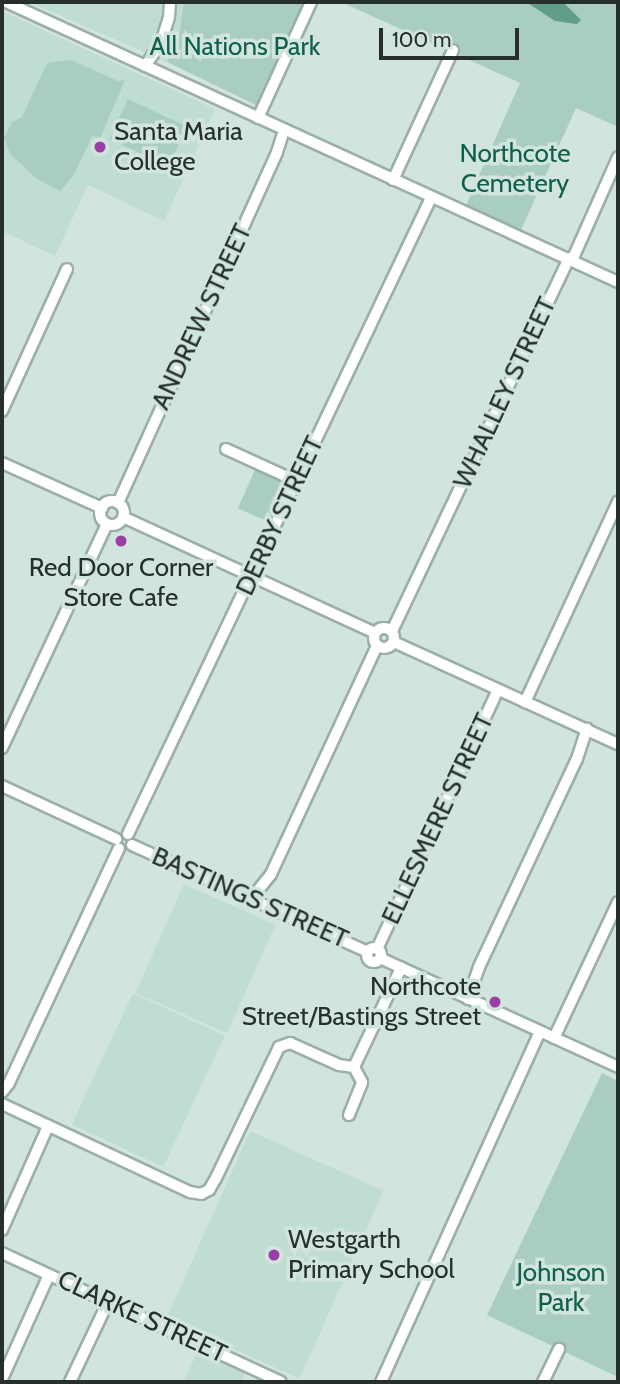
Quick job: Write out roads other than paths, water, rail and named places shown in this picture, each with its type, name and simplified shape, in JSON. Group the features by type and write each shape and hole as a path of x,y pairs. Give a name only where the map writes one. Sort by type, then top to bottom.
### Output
{"street":[{"path":"6,2 618,282"},
{"path":"145,66 160,43 169,17 170,2"},
{"path":"258,118 311,2"},
{"path":"393,180 453,50"},
{"name":"ANDREW STREET","path":"118,503 277,152 284,131"},
{"name":"WHALLEY STREET","path":"393,637 568,260 574,256 618,157"},
{"name":"DERBY STREET","path":"130,840 250,577 431,198"},
{"path":"2,411 67,269"},
{"path":"226,449 296,481"},
{"path":"2,463 102,508"},
{"path":"108,502 118,503 123,510 123,517 114,525 107,524 101,518 102,508 108,502"},
{"path":"525,702 618,502"},
{"path":"123,517 375,633"},
{"path":"2,748 107,524"},
{"path":"375,633 384,628 393,637 498,690 618,744"},
{"path":"375,633 377,646"},
{"path":"377,646 388,648 393,637"},
{"path":"264,905 271,874 377,646"},
{"name":"ELLESMERE STREET","path":"375,953 498,690"},
{"path":"464,997 578,759 587,729"},
{"path":"2,786 126,850 130,840"},
{"name":"BASTINGS STREET","path":"130,840 251,899 375,953 401,968 618,1067"},
{"path":"117,844 5,1088 2,1105 196,1194 209,1190 279,1047 290,1043 339,1065 354,1067"},
{"path":"251,899 271,874"},
{"path":"554,1038 618,902"},
{"path":"354,1067 401,968"},
{"path":"381,1382 540,1032"},
{"path":"349,1115 362,1082 354,1067"},
{"path":"2,1230 48,1126"},
{"name":"CLARKE STREET","path":"2,1252 256,1377 281,1382"},
{"path":"2,1379 49,1275"},
{"path":"70,1382 108,1302"},
{"path":"543,1382 559,1349"}],"place":[{"name":"Santa Maria College","path":"100,147"},
{"name":"Red Door Corner Store Cafe","path":"121,541"},
{"name":"Northcote Street/Bastings Street","path":"495,1002"},
{"name":"Westgarth Primary School","path":"274,1255"}],"park label":[{"name":"All Nations Park","path":"235,47"},
{"name":"Northcote Cemetery","path":"515,169"},
{"name":"Johnson Park","path":"561,1288"}]}
